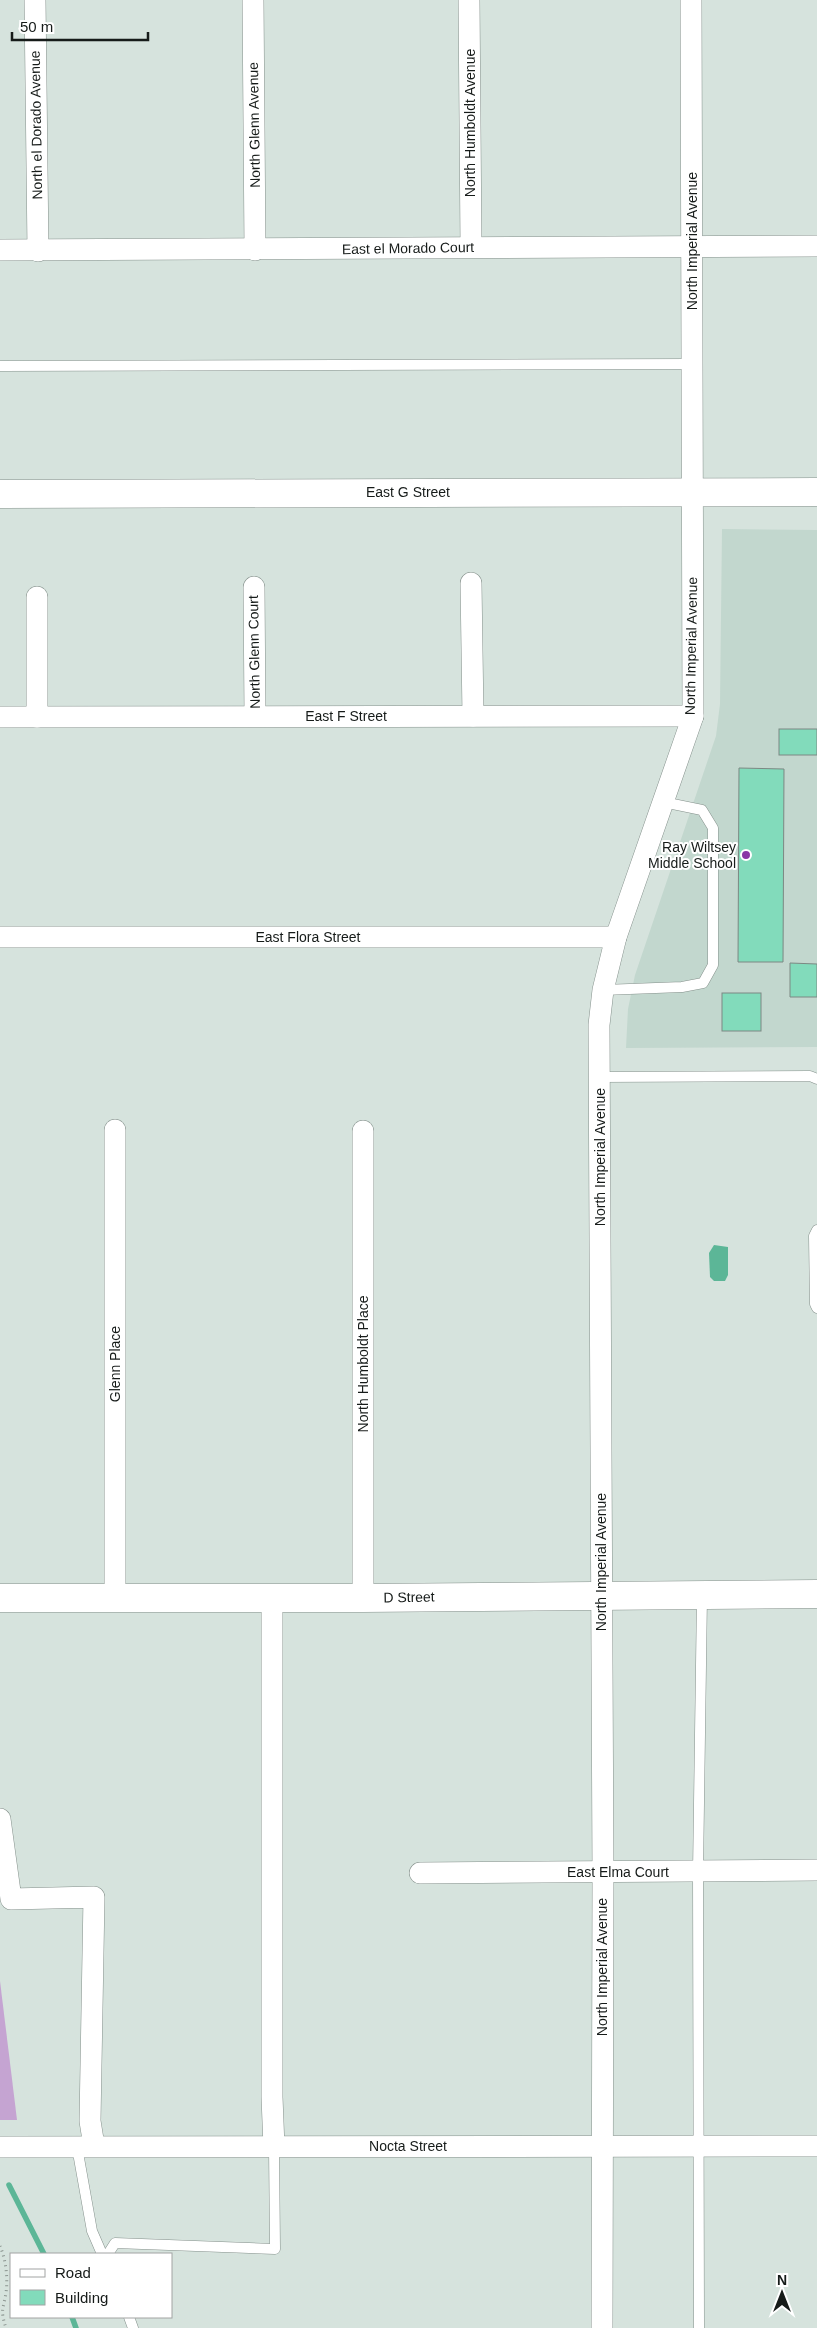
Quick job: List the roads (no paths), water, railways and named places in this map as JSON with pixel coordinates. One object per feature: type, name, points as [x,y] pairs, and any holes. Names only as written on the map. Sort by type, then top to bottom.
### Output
[{"type":"street","name":"North el Dorado Avenue","points":[[35,0],[38,251]]},
{"type":"street","name":"North Glenn Avenue","points":[[253,0],[255,250]]},
{"type":"street","name":"North Humboldt Avenue","points":[[469,0],[471,246]]},
{"type":"street","name":"North Imperial Avenue","points":[[602,2328],[603,1873],[600,1596],[599,1025],[603,990],[616,937],[692,716],[691,0]]},
{"type":"street","name":"East el Morado Court","points":[[0,250],[255,250],[471,246],[817,246]]},
{"type":"street","name":"East G Street","points":[[0,494],[817,492]]},
{"type":"street","points":[[471,583],[473,716]]},
{"type":"street","name":"North Glenn Court","points":[[254,587],[255,716]]},
{"type":"street","points":[[37,597],[37,717]]},
{"type":"street","name":"East F Street","points":[[0,717],[692,716]]},
{"type":"street","name":"East Flora Street","points":[[0,937],[616,937]]},
{"type":"street","name":"Glenn Place","points":[[115,1130],[115,1598]]},
{"type":"street","name":"North Humboldt Place","points":[[363,1598],[364,1131]]},
{"type":"street","name":"D Street","points":[[0,1598],[363,1598],[817,1594]]},
{"type":"street","points":[[272,1598],[272,2097],[274,2147]]},
{"type":"street","points":[[0,1819],[12,1899],[94,1897],[90,2121],[85,2146]]},
{"type":"street","name":"East Elma Court","points":[[420,1872],[603,1873],[817,1870]]},
{"type":"street","name":"Nocta Street","points":[[5,2146],[817,2146]]},
{"type":"lane","points":[[0,366],[692,364]]},
{"type":"lane","points":[[603,990],[682,987],[703,983],[713,965],[713,828],[702,810],[663,802]]},
{"type":"lane","points":[[599,1077],[810,1076],[817,1079]]},
{"type":"lane","points":[[817,1230],[814,1236],[815,1304],[817,1308]]},
{"type":"lane","points":[[699,2328],[698,1872],[702,1595]]},
{"type":"lane","points":[[85,2146],[92,2231],[102,2253]]},
{"type":"lane","points":[[109,2253],[115,2243],[275,2249],[274,2147]]},
{"type":"waterway","points":[[9,2185],[43,2253]]},
{"type":"waterway","points":[[72,2318],[76,2328]]},
{"type":"place","name":"Ray Wiltsey Middle School","points":[[746,855]]}]
